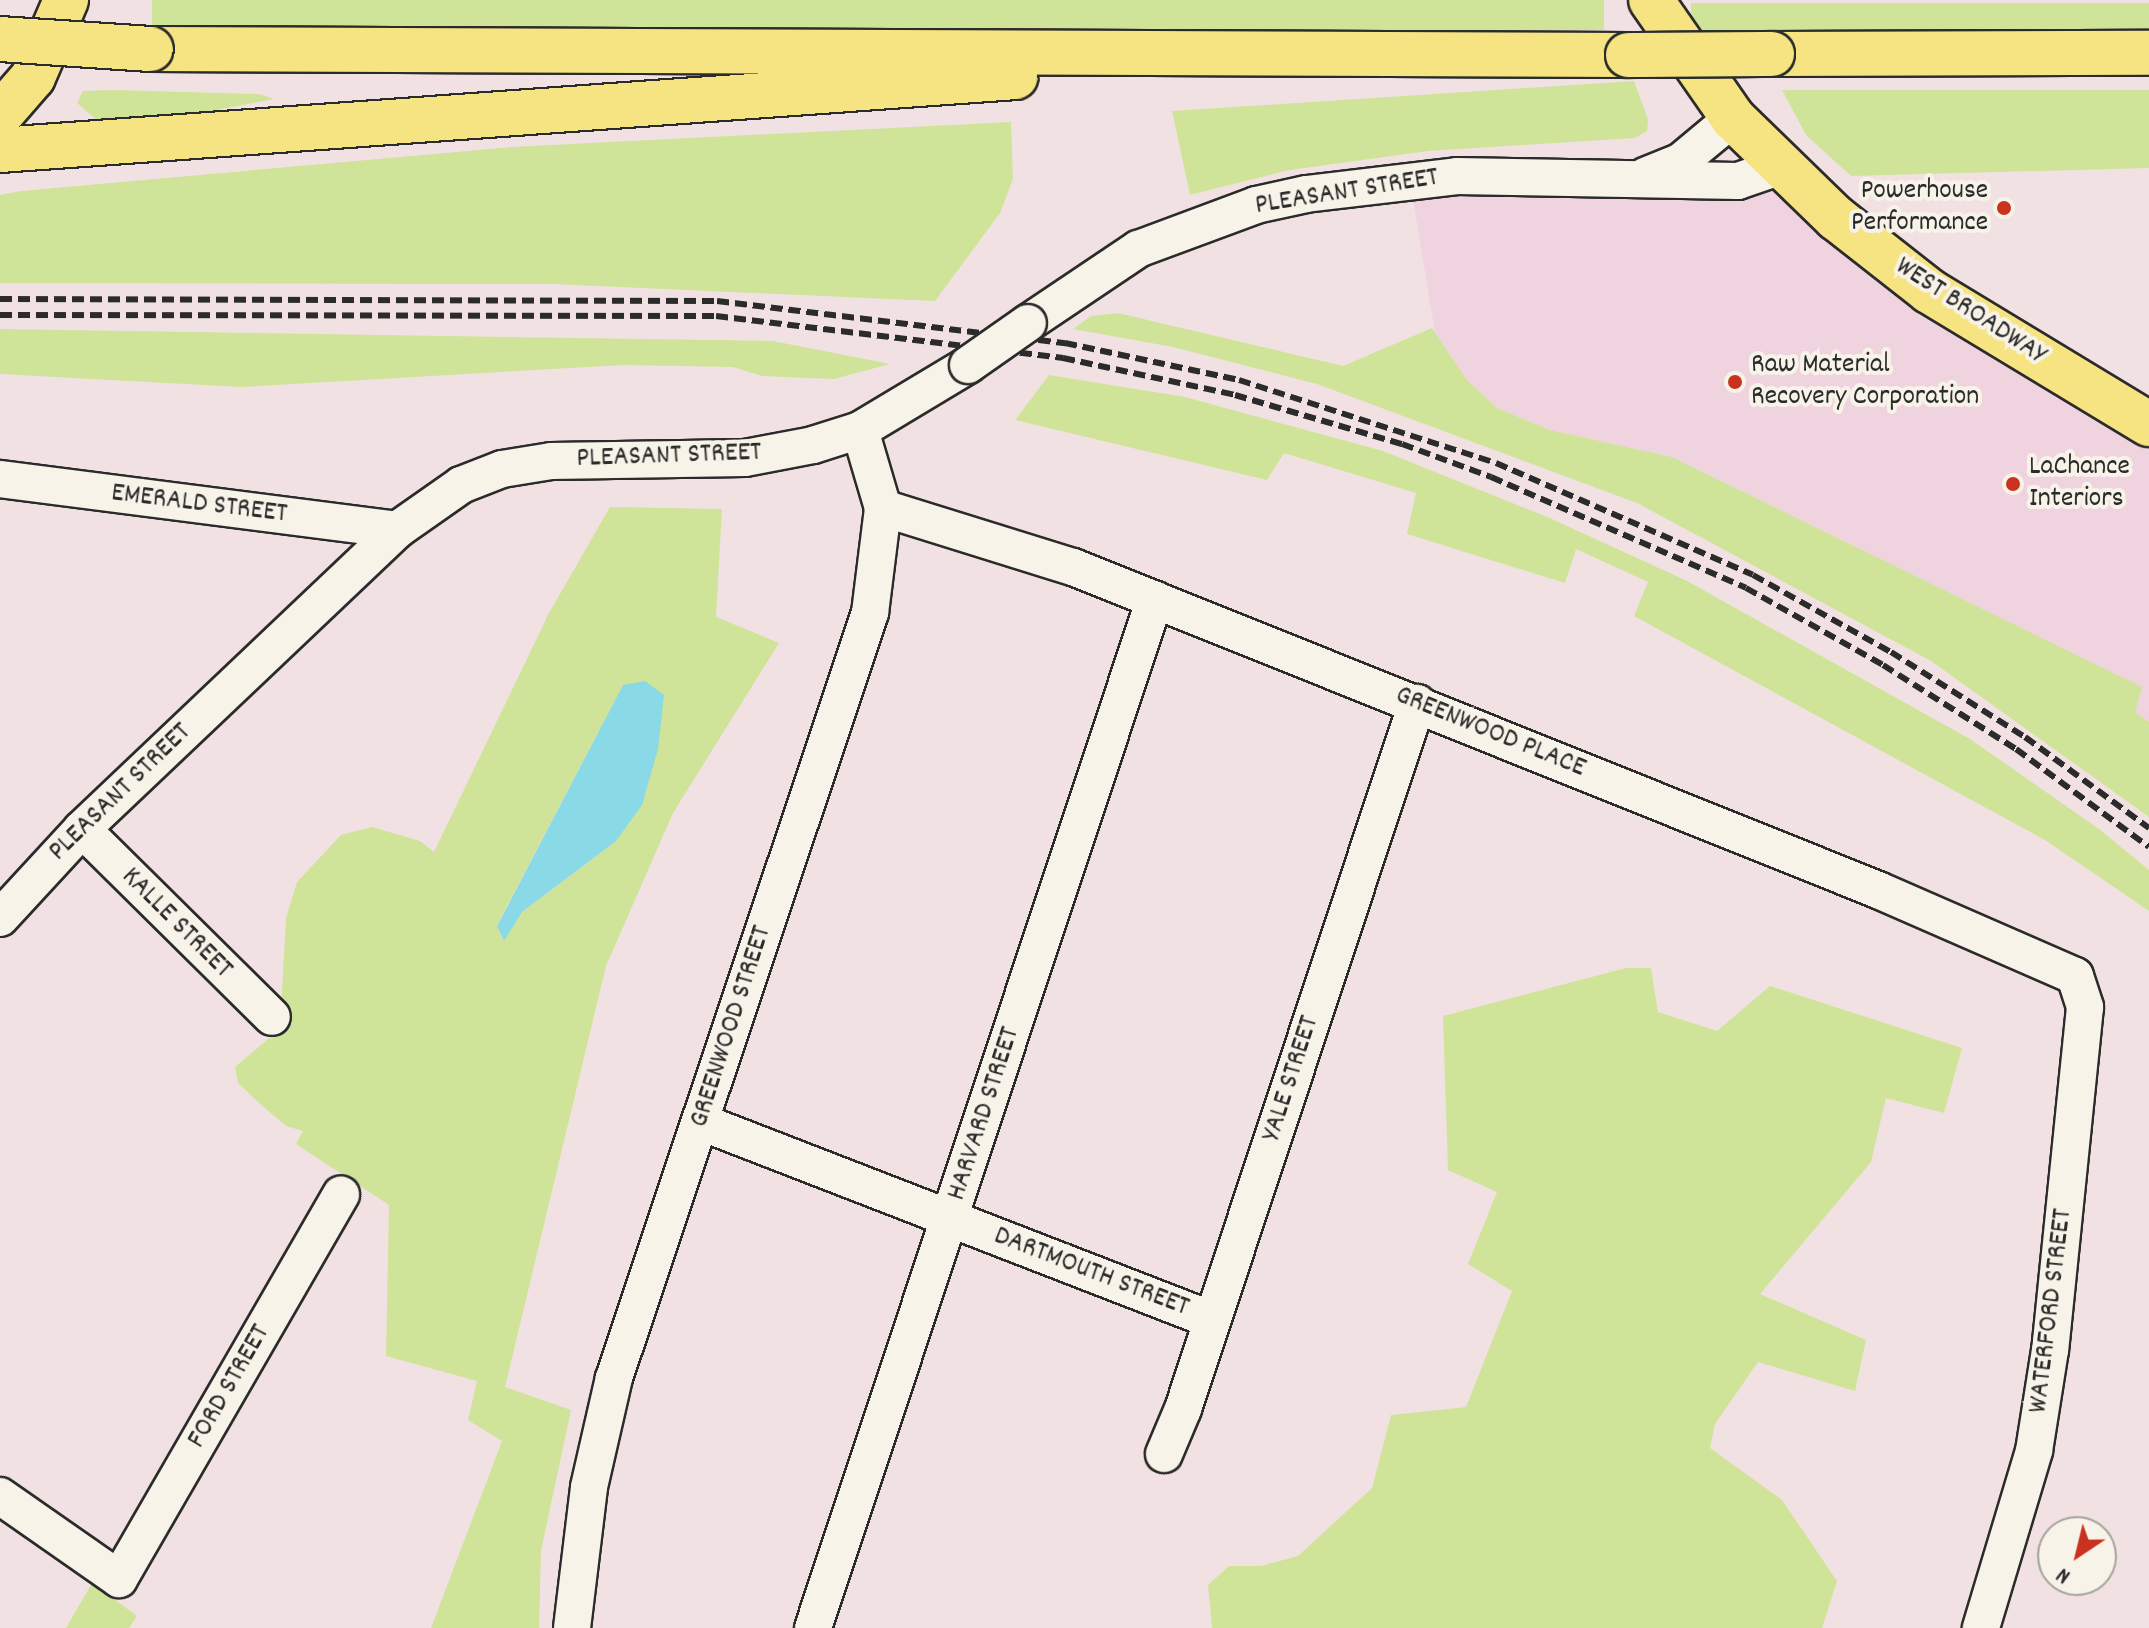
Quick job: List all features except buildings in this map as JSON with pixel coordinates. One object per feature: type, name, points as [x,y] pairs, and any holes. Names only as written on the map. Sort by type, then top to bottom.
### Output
[{"type":"main road","points":[[0,115],[33,77],[66,0]]},
{"type":"main road","name":"WEST BROADWAY","points":[[1651,0],[1733,118],[1779,167],[1929,291],[2149,424]]},
{"type":"main road","points":[[0,39],[151,49],[1288,55],[2149,53]]},
{"type":"main road","points":[[0,150],[748,100],[1288,55]]},
{"type":"street","name":"PLEASANT STREET","points":[[1639,178],[1680,162],[1733,118]]},
{"type":"street","name":"PLEASANT STREET","points":[[0,918],[82,829],[397,530],[472,480],[520,465],[745,458],[860,430],[968,365],[1138,249],[1256,205],[1352,186],[1457,176],[1738,181],[1779,167]]},
{"type":"street","name":"GREENWOOD STREET","points":[[572,1628],[589,1487],[609,1394],[861,644],[879,559],[883,508],[860,430]]},
{"type":"street","name":"EMERALD STREET","points":[[0,479],[397,530]]},
{"type":"street","name":"GREENWOOD PLACE","points":[[883,508],[1073,567],[1417,703],[2058,965],[2082,988]]},
{"type":"street","name":"HARVARD STREET","points":[[813,1628],[1155,599]]},
{"type":"street","name":"YALE STREET","points":[[1164,1454],[1212,1320],[1417,703]]},
{"type":"street","name":"KALLE STREET","points":[[82,829],[272,1017]]},
{"type":"street","name":"WATERFORD STREET","points":[[1981,1628],[2034,1451],[2048,1364],[2085,1007],[2082,988]]},
{"type":"street","name":"DARTMOUTH STREET","points":[[701,1122],[1212,1320]]},
{"type":"street","name":"FORD STREET","points":[[0,1496],[119,1579],[341,1195]]},
{"type":"shaded area","points":[[1779,167],[2149,424],[2149,723],[1849,543],[1672,457],[1550,430],[1497,408],[1467,380],[1435,332],[1409,175]]},
{"type":"green space","points":[[152,0],[1604,0],[1604,30],[152,30]]},
{"type":"green space","points":[[1691,3],[2149,3],[2149,43],[1691,43]]},
{"type":"green space","points":[[1634,81],[1648,119],[1647,131],[1635,138],[1428,151],[1290,170],[1190,195],[1172,111]]},
{"type":"green space","points":[[1782,90],[2149,90],[2149,168],[1851,176],[1806,135]]},
{"type":"green space","points":[[83,91],[259,94],[274,99],[158,121],[98,121],[77,103]]},
{"type":"green space","points":[[1011,122],[1013,179],[1000,213],[935,301],[552,284],[0,283],[0,195],[21,191],[512,147]]},
{"type":"green space","points":[[1118,313],[1343,366],[1432,328],[1467,380],[1497,408],[1550,430],[1672,457],[2142,687],[2135,712],[2149,722],[2149,817],[1931,661],[1637,503],[1317,384],[1173,347],[1073,329],[1091,316]]},
{"type":"green space","points":[[0,329],[773,341],[890,364],[834,379],[762,376],[733,367],[623,365],[241,387],[0,374]]},
{"type":"green space","points":[[1049,375],[1185,397],[1383,451],[1552,519],[1687,581],[1970,739],[2099,829],[2149,870],[2149,911],[2045,840],[1634,616],[1648,582],[1576,549],[1565,583],[1407,534],[1416,493],[1284,453],[1267,480],[1015,420]]},
{"type":"green space","points":[[610,507],[722,509],[716,617],[779,643],[673,813],[606,966],[505,1387],[571,1410],[541,1551],[539,1628],[431,1628],[502,1441],[468,1420],[477,1381],[386,1356],[389,1205],[296,1144],[303,1131],[286,1126],[258,1102],[238,1083],[235,1067],[280,1029],[286,918],[297,882],[341,835],[372,827],[420,841],[434,852],[549,613]],"holes":[[[623,685],[616,841],[522,912],[503,940],[497,925]]]},
{"type":"green space","points":[[1626,968],[1651,968],[1658,1012],[1717,1031],[1770,986],[1962,1048],[1944,1113],[1886,1098],[1871,1162],[1760,1294],[1866,1340],[1855,1391],[1758,1362],[1715,1424],[1710,1448],[1782,1500],[1837,1581],[1822,1628],[1212,1628],[1208,1585],[1229,1566],[1261,1566],[1298,1556],[1372,1488],[1391,1415],[1466,1407],[1512,1291],[1468,1264],[1497,1192],[1448,1170],[1443,1016]]},
{"type":"green space","points":[[92,1583],[137,1616],[129,1628],[66,1628]]},
{"type":"water","points":[[645,681],[664,695],[658,749],[642,805],[616,841],[522,912],[504,941],[497,926],[623,685]]},
{"type":"railway","points":[[0,299],[717,301],[1065,343],[1239,380],[1496,463],[1753,575],[1891,652],[2025,737],[2149,828]]},
{"type":"railway","points":[[0,315],[716,316],[1063,358],[1235,395],[1402,444],[1491,477],[1746,588],[1883,665],[2016,749],[2149,847]]},
{"type":"place","name":"Powerhouse Performance","points":[[2004,208]]},
{"type":"place","name":"Raw Material Recovery Corporation","points":[[1735,382]]},
{"type":"place","name":"LaChance Interiors","points":[[2013,484]]}]
